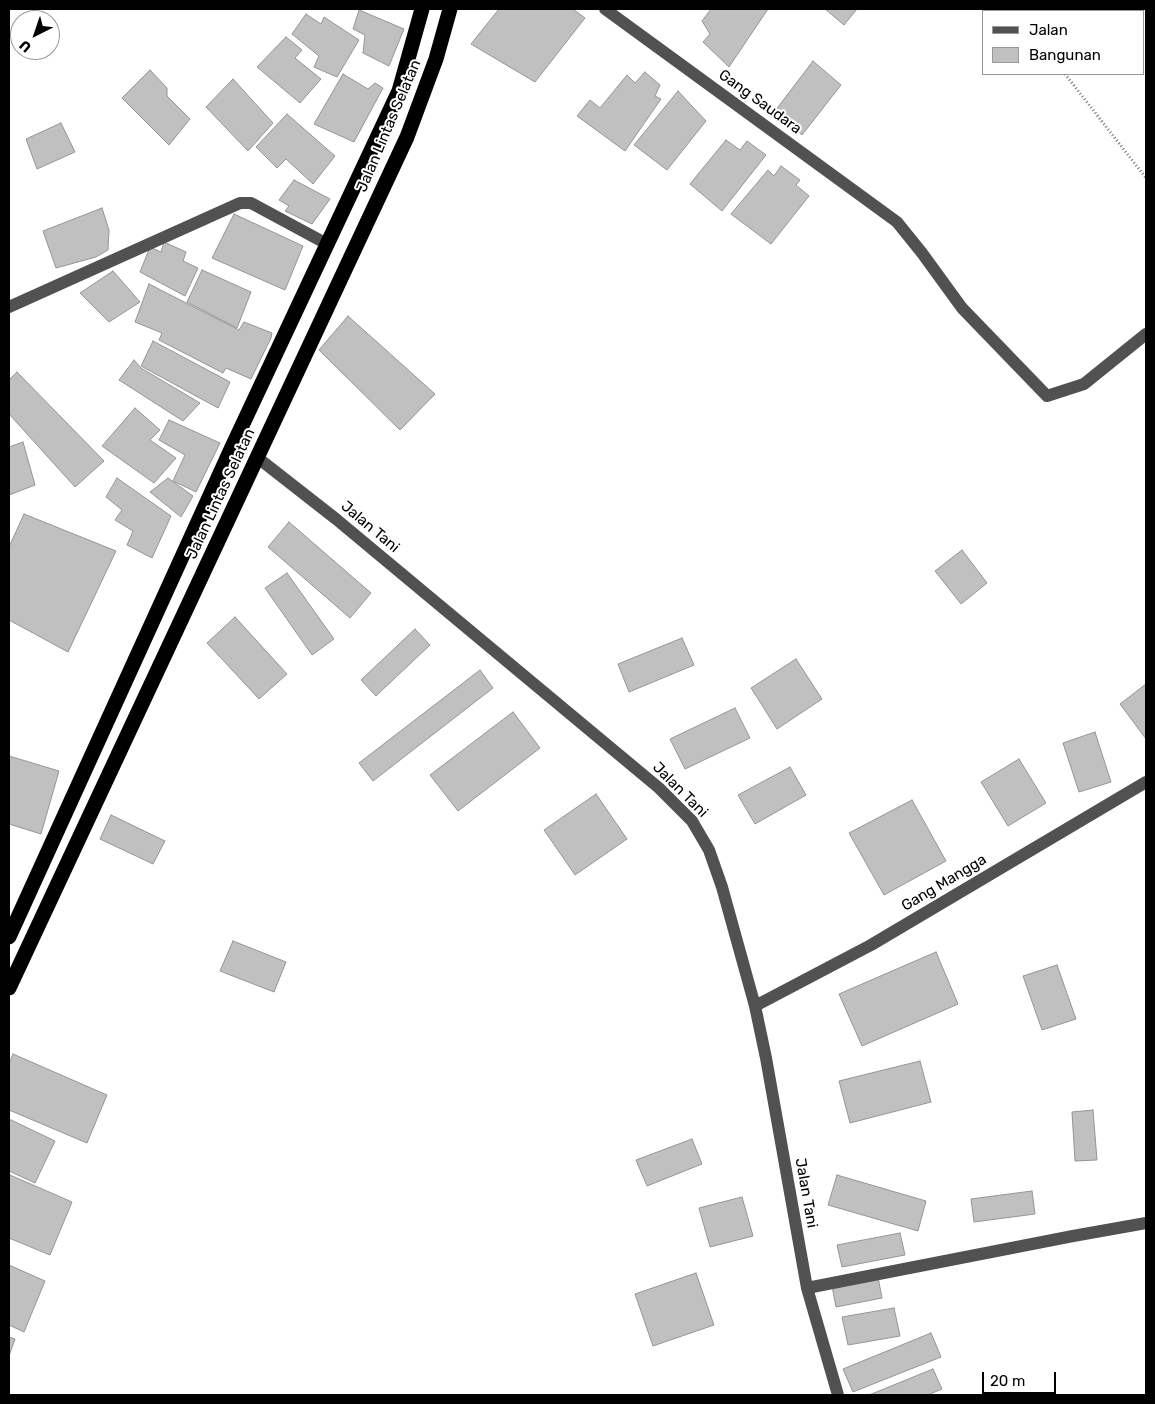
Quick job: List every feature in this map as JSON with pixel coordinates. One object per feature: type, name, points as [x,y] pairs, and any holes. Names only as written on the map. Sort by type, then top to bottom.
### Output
[{"type":"highway","name":"Jalan Lintas Selatan","points":[[9,937],[232,447],[399,91],[422,9]]},
{"type":"highway","name":"Jalan Lintas Selatan","points":[[9,988],[407,136],[436,59],[450,9]]},
{"type":"street","name":"Gang Saudara","points":[[605,9],[897,222],[962,308],[1047,396],[1084,384],[1146,334]]},
{"type":"street","points":[[9,307],[240,203],[251,203],[327,244]]},
{"type":"street","name":"Jalan Tani","points":[[258,458],[336,519],[659,788],[692,822],[709,850],[722,887],[755,1006],[807,1288],[838,1395]]},
{"type":"street","name":"Gang Mangga","points":[[755,1006],[871,945],[1146,782]]},
{"type":"street","points":[[807,1288],[1073,1236],[1146,1224]]},
{"type":"path","points":[[1066,75],[1146,178]]},
{"type":"building","points":[[499,9],[573,9],[585,18],[535,82],[471,44]]},
{"type":"building","points":[[711,9],[768,9],[729,67],[703,42],[710,34],[702,21]]},
{"type":"building","points":[[825,9],[857,9],[844,25]]},
{"type":"building","points":[[359,10],[404,29],[389,66],[363,53],[365,35],[353,29]]},
{"type":"building","points":[[306,14],[321,24],[324,17],[359,40],[337,77],[314,67],[319,56],[292,34]]},
{"type":"building","points":[[286,37],[302,50],[295,58],[321,79],[300,103],[257,67]]},
{"type":"building","points":[[813,61],[841,85],[802,135],[775,111]]},
{"type":"building","points":[[150,70],[167,88],[167,96],[190,119],[169,145],[122,98]]},
{"type":"building","points":[[645,72],[660,85],[655,96],[661,99],[625,151],[577,116],[590,100],[600,108],[627,75],[635,83]]},
{"type":"building","points":[[343,74],[368,89],[375,83],[383,88],[354,142],[314,124]]},
{"type":"building","points":[[233,79],[273,123],[248,151],[206,107]]},
{"type":"building","points":[[678,91],[706,121],[667,170],[634,145]]},
{"type":"building","points":[[287,114],[335,156],[313,184],[286,159],[277,168],[256,147]]},
{"type":"building","points":[[61,123],[75,152],[37,169],[26,139]]},
{"type":"building","points":[[726,140],[740,150],[747,141],[766,155],[722,211],[690,184]]},
{"type":"building","points":[[781,166],[800,180],[796,185],[809,196],[771,244],[731,214],[768,170],[774,176]]},
{"type":"building","points":[[294,180],[330,199],[312,224],[285,211],[289,206],[279,200]]},
{"type":"building","points":[[102,208],[109,230],[108,250],[96,257],[56,268],[43,231]]},
{"type":"building","points":[[234,214],[303,246],[285,290],[212,258]]},
{"type":"building","points":[[164,242],[186,252],[183,261],[198,268],[185,296],[140,272],[150,247],[161,252]]},
{"type":"building","points":[[202,270],[251,292],[237,328],[187,302]]},
{"type":"building","points":[[113,271],[140,302],[109,322],[80,293]]},
{"type":"building","points":[[149,284],[239,330],[244,322],[272,333],[251,379],[226,368],[223,373],[159,340],[162,333],[135,322]]},
{"type":"building","points":[[348,316],[435,394],[400,430],[319,350]]},
{"type":"building","points":[[153,341],[230,382],[218,408],[141,366]]},
{"type":"building","points":[[134,360],[141,368],[200,403],[183,421],[119,380]]},
{"type":"building","points":[[17,372],[104,461],[75,487],[9,414],[9,380]]},
{"type":"building","points":[[135,408],[160,430],[150,440],[176,458],[154,483],[102,446]]},
{"type":"building","points":[[169,420],[220,443],[196,492],[173,481],[185,455],[159,440]]},
{"type":"building","points":[[23,442],[35,485],[9,495],[9,447]]},
{"type":"building","points":[[117,478],[171,516],[152,558],[127,545],[133,531],[115,520],[122,510],[106,497]]},
{"type":"building","points":[[168,478],[193,496],[181,517],[150,492]]},
{"type":"building","points":[[24,514],[116,551],[68,652],[9,620],[9,547]]},
{"type":"building","points":[[289,522],[371,593],[350,618],[268,547]]},
{"type":"building","points":[[962,550],[987,583],[961,604],[935,571]]},
{"type":"building","points":[[287,573],[334,639],[312,655],[265,588]]},
{"type":"building","points":[[235,617],[287,674],[259,699],[207,643]]},
{"type":"building","points":[[415,629],[430,645],[376,696],[361,680]]},
{"type":"building","points":[[682,638],[694,665],[629,692],[618,664]]},
{"type":"building","points":[[796,659],[822,699],[777,729],[751,688]]},
{"type":"building","points":[[480,670],[493,688],[373,781],[359,763]]},
{"type":"building","points":[[1146,684],[1146,739],[1120,704]]},
{"type":"building","points":[[735,708],[750,738],[685,769],[670,739]]},
{"type":"building","points":[[513,712],[540,748],[458,811],[430,775]]},
{"type":"building","points":[[1095,732],[1111,782],[1079,792],[1063,743]]},
{"type":"building","points":[[9,756],[59,771],[41,834],[9,824]]},
{"type":"building","points":[[1019,759],[1046,803],[1008,826],[981,782]]},
{"type":"building","points":[[790,767],[806,795],[755,824],[738,795]]},
{"type":"building","points":[[596,794],[627,839],[575,875],[544,830]]},
{"type":"building","points":[[912,800],[946,861],[884,895],[849,833]]},
{"type":"building","points":[[111,815],[165,841],[153,864],[100,839]]},
{"type":"building","points":[[233,941],[286,962],[274,992],[220,971]]},
{"type":"building","points":[[936,952],[958,1004],[862,1046],[839,994]]},
{"type":"building","points":[[1057,965],[1076,1019],[1042,1030],[1023,976]]},
{"type":"building","points":[[13,1054],[107,1095],[87,1143],[9,1110],[9,1064]]},
{"type":"building","points":[[920,1061],[931,1102],[850,1123],[839,1081]]},
{"type":"building","points":[[1093,1110],[1097,1160],[1075,1161],[1072,1112]]},
{"type":"building","points":[[9,1119],[55,1141],[35,1183],[9,1171]]},
{"type":"building","points":[[692,1139],[702,1164],[647,1186],[636,1160]]},
{"type":"building","points":[[10,1175],[72,1202],[50,1255],[9,1238]]},
{"type":"building","points":[[837,1175],[926,1201],[918,1231],[828,1205]]},
{"type":"building","points":[[1032,1191],[1035,1214],[974,1222],[971,1199]]},
{"type":"building","points":[[742,1197],[753,1236],[710,1247],[699,1208]]},
{"type":"building","points":[[900,1233],[905,1255],[842,1267],[837,1245]]},
{"type":"building","points":[[9,1265],[45,1281],[24,1332],[9,1325]]},
{"type":"building","points":[[696,1273],[714,1325],[653,1346],[635,1294]]},
{"type":"building","points":[[878,1277],[882,1298],[836,1307],[832,1286]]},
{"type":"building","points":[[894,1308],[900,1336],[848,1345],[842,1317]]},
{"type":"building","points":[[931,1333],[941,1357],[853,1392],[843,1369]]},
{"type":"building","points":[[9,1337],[15,1339],[9,1356]]},
{"type":"building","points":[[933,1369],[942,1389],[928,1395],[869,1395]]}]
